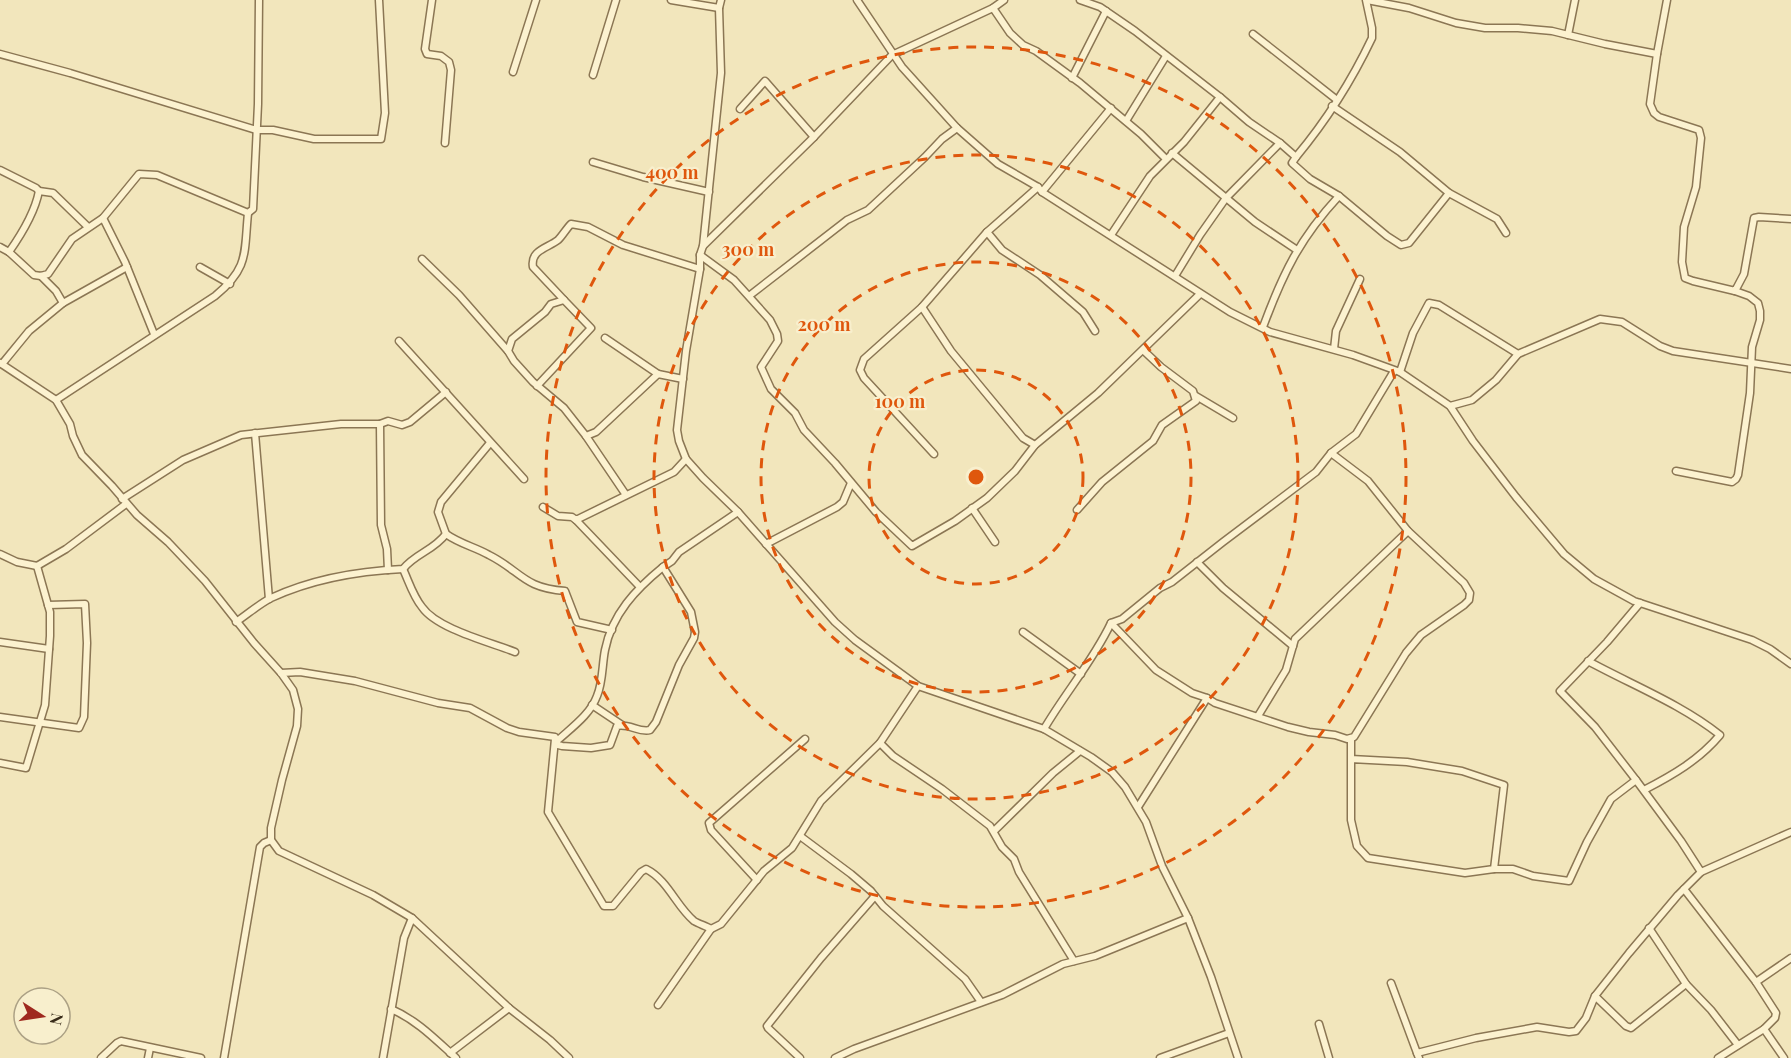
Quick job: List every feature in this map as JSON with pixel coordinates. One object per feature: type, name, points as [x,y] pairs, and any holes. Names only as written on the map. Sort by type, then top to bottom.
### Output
[{"type":"street","points":[[56,399],[215,296],[230,284],[243,264],[248,213],[253,209],[258,104],[259,0]]},
{"type":"street","points":[[0,54],[256,130],[273,130],[314,139],[381,139],[385,112],[379,0]]},
{"type":"street","points":[[432,0],[425,49],[427,54],[441,57],[449,62],[452,70],[445,143]]},
{"type":"street","points":[[513,72],[536,0]]},
{"type":"street","points":[[593,75],[615,0]]},
{"type":"street","points":[[671,0],[719,8]]},
{"type":"street","points":[[721,0],[719,8],[721,73],[703,246],[682,379],[678,430],[679,441],[686,459],[738,512],[835,622],[855,640],[918,686],[1044,729],[1112,772],[1125,787],[1146,822],[1162,866],[1188,918],[1211,976],[1238,1058]]},
{"type":"street","points":[[857,0],[892,55],[957,128],[998,164],[1230,312],[1270,332],[1334,349],[1396,372],[1450,406],[1473,441],[1516,497],[1564,554],[1594,579],[1640,603],[1752,640],[1791,664]]},
{"type":"street","points":[[703,246],[814,137],[892,55],[993,8],[1004,0]]},
{"type":"street","points":[[1084,0],[1106,11],[1135,31],[1220,97],[1249,123],[1280,143],[1296,157]]},
{"type":"street","points":[[1449,193],[1409,243],[1401,245],[1339,196],[1310,179],[1292,164],[1335,103],[1372,38],[1366,0],[1409,8],[1456,23],[1485,28],[1552,31],[1657,54]]},
{"type":"street","points":[[1409,8],[1411,0]]},
{"type":"street","points":[[1568,35],[1575,0]]},
{"type":"street","points":[[1667,0],[1650,105],[1654,113],[1669,121],[1699,130],[1701,138],[1696,187],[1684,227],[1682,271],[1685,278],[1693,281],[1749,296],[1758,303],[1760,311],[1751,363],[1744,444],[1736,479],[1732,482],[1723,481],[1676,471]]},
{"type":"street","points":[[993,8],[1010,33],[1023,45],[1036,51],[1111,108],[1142,134],[1166,159]]},
{"type":"street","points":[[1072,78],[1106,11]]},
{"type":"street","points":[[1254,34],[1335,103],[1400,152],[1449,193],[1497,219],[1506,233]]},
{"type":"street","points":[[1126,121],[1166,56]]},
{"type":"street","points":[[740,109],[765,81],[814,137]]},
{"type":"street","points":[[1111,235],[1150,176],[1184,142],[1220,97]]},
{"type":"street","points":[[934,454],[864,378],[860,370],[864,359],[922,307],[987,232],[1040,189],[1111,108]]},
{"type":"street","points":[[749,296],[848,220],[868,210],[942,139],[957,128]]},
{"type":"street","points":[[1175,276],[1226,198],[1280,143]]},
{"type":"street","points":[[1172,153],[1274,236],[1297,250]]},
{"type":"street","points":[[593,162],[643,177],[709,192]]},
{"type":"street","points":[[0,170],[39,191],[53,193],[88,227]]},
{"type":"street","points":[[0,247],[9,252],[34,275],[48,274],[72,239],[103,218],[139,174],[157,175],[248,213]]},
{"type":"street","points":[[9,252],[17,240],[39,191]]},
{"type":"street","points":[[1263,327],[1281,281],[1297,250],[1339,196]]},
{"type":"street","points":[[103,218],[127,267],[154,334]]},
{"type":"street","points":[[1735,291],[1744,274],[1755,218],[1791,219]]},
{"type":"street","points":[[537,386],[591,328],[532,267],[531,262],[535,254],[556,241],[572,224],[588,227],[623,245],[700,269]]},
{"type":"street","points":[[987,232],[1002,250],[1040,275],[1083,312],[1095,332]]},
{"type":"street","points":[[700,255],[734,280],[770,320],[778,341],[761,367],[771,388],[795,413],[804,430],[876,512],[912,546],[935,534],[972,508],[1015,471],[1035,445],[1098,393],[1200,294]]},
{"type":"street","points":[[422,259],[459,295],[537,386],[564,408],[626,495]]},
{"type":"street","points":[[127,267],[63,303],[29,331],[1,364],[56,399],[82,454],[124,502],[182,556],[205,581],[293,690],[298,709],[297,726],[271,828],[271,840],[279,851],[373,895],[412,918],[509,1008],[569,1058]]},
{"type":"street","points":[[201,267],[230,284]]},
{"type":"street","points":[[40,276],[56,291],[63,303]]},
{"type":"street","points":[[1334,349],[1336,331],[1360,279]]},
{"type":"street","points":[[508,351],[512,339],[545,312],[551,304],[564,300]]},
{"type":"street","points":[[1044,729],[1058,705],[1100,647],[1111,623],[1122,619],[1160,588],[1172,582],[1310,477],[1331,453],[1356,434],[1396,372],[1429,303],[1439,304],[1518,354]]},
{"type":"street","points":[[922,307],[951,351],[1023,438],[1035,445]]},
{"type":"street","points":[[1450,406],[1472,400],[1496,380],[1518,354],[1600,319],[1622,322],[1660,346],[1673,351],[1791,369]]},
{"type":"street","points":[[605,338],[658,374],[682,379]]},
{"type":"street","points":[[399,341],[524,479]]},
{"type":"street","points":[[1143,350],[1193,391],[1196,396],[1233,418]]},
{"type":"street","points":[[586,436],[596,432],[658,374]]},
{"type":"street","points":[[0,554],[17,562],[37,566],[66,549],[124,502],[183,460],[242,435],[341,424],[380,424],[388,421],[402,425],[410,422],[446,392]]},
{"type":"street","points":[[1077,510],[1102,482],[1153,441],[1162,425],[1196,401],[1196,396]]},
{"type":"street","points":[[380,424],[381,525],[388,570]]},
{"type":"street","points":[[255,433],[269,599]]},
{"type":"street","points":[[490,443],[441,502],[438,512],[446,534],[458,543],[490,555],[529,583],[549,590],[565,591],[577,622],[612,630]]},
{"type":"street","points":[[1331,453],[1368,481],[1408,531],[1469,587],[1470,593],[1469,600],[1421,635],[1406,653],[1351,739],[1351,820],[1357,846],[1368,858],[1465,873],[1513,869],[1533,876],[1569,881],[1587,842],[1611,800],[1636,780]]},
{"type":"street","points":[[576,520],[674,472],[686,459]]},
{"type":"street","points":[[766,544],[837,507],[843,502],[851,483]]},
{"type":"street","points":[[543,507],[558,516],[572,517],[576,520],[640,587]]},
{"type":"street","points":[[972,508],[995,542]]},
{"type":"street","points":[[711,929],[696,922],[686,913],[661,880],[646,869],[613,906],[604,906],[548,812],[556,739],[585,715],[598,696],[606,647],[628,599],[672,561],[679,552],[738,512]]},
{"type":"street","points":[[1257,716],[1286,670],[1295,639],[1408,531]]},
{"type":"street","points":[[236,622],[269,599],[318,581],[403,569],[411,560],[438,545],[446,534]]},
{"type":"street","points":[[1197,562],[1223,588],[1293,646]]},
{"type":"street","points":[[0,763],[26,768],[45,705],[50,612],[37,566]]},
{"type":"street","points":[[592,705],[622,725],[646,731],[650,730],[656,722],[681,658],[694,638],[691,612],[663,567]]},
{"type":"street","points":[[403,569],[423,610],[464,634],[515,652]]},
{"type":"street","points":[[1640,603],[1607,642],[1560,691],[1595,727],[1644,790],[1701,872]]},
{"type":"street","points":[[0,717],[79,728],[84,717],[87,643],[85,604],[48,604]]},
{"type":"street","points":[[1111,623],[1156,670],[1192,693],[1207,698],[1215,704],[1288,727],[1351,739]]},
{"type":"street","points":[[1023,632],[1081,674]]},
{"type":"street","points":[[0,642],[49,649]]},
{"type":"street","points":[[1588,661],[1705,722],[1720,735],[1682,770],[1644,790]]},
{"type":"street","points":[[281,673],[300,672],[355,681],[432,702],[470,708],[507,729],[556,739],[562,746],[591,748],[610,746],[617,726],[622,725]]},
{"type":"street","points":[[658,1005],[711,929],[721,924],[757,879],[792,848],[821,801],[880,743],[918,686]]},
{"type":"street","points":[[1138,807],[1207,698]]},
{"type":"street","points":[[757,879],[711,830],[709,823],[712,818],[806,739]]},
{"type":"street","points":[[880,743],[893,756],[942,789],[990,826],[1002,847],[1014,859],[1018,872],[1074,961]]},
{"type":"street","points":[[994,831],[1053,773],[1080,751]]},
{"type":"street","points":[[1351,759],[1407,762],[1462,771],[1504,785],[1494,869]]},
{"type":"street","points":[[1391,983],[1418,1055],[1476,1038],[1537,1027],[1576,1031],[1586,1018],[1595,996],[1649,928],[1701,872],[1791,832]]},
{"type":"street","points":[[800,836],[851,874],[875,896],[908,929],[965,979],[981,1002]]},
{"type":"street","points":[[224,1058],[260,847],[271,840]]},
{"type":"street","points":[[1684,889],[1756,982],[1776,1013],[1775,1018],[1764,1029],[1719,1058]]},
{"type":"street","points":[[800,1058],[768,1028],[768,1024],[875,896]]},
{"type":"street","points":[[383,1058],[404,938],[412,918]]},
{"type":"street","points":[[835,1058],[1002,995],[1063,964],[1095,956],[1188,918]]},
{"type":"street","points":[[1649,928],[1686,984],[1711,1010],[1738,1045]]},
{"type":"street","points":[[1756,982],[1791,958]]},
{"type":"street","points":[[1595,996],[1626,1026],[1631,1028],[1686,984]]},
{"type":"street","points":[[391,1010],[403,1014],[453,1055],[509,1008]]},
{"type":"street","points":[[1319,1024],[1329,1058]]},
{"type":"street","points":[[1764,1029],[1784,1058]]},
{"type":"street","points":[[1161,1058],[1229,1033]]},
{"type":"street","points":[[101,1058],[117,1042],[121,1041],[201,1058]]},
{"type":"street","points":[[148,1058],[150,1048]]}]
